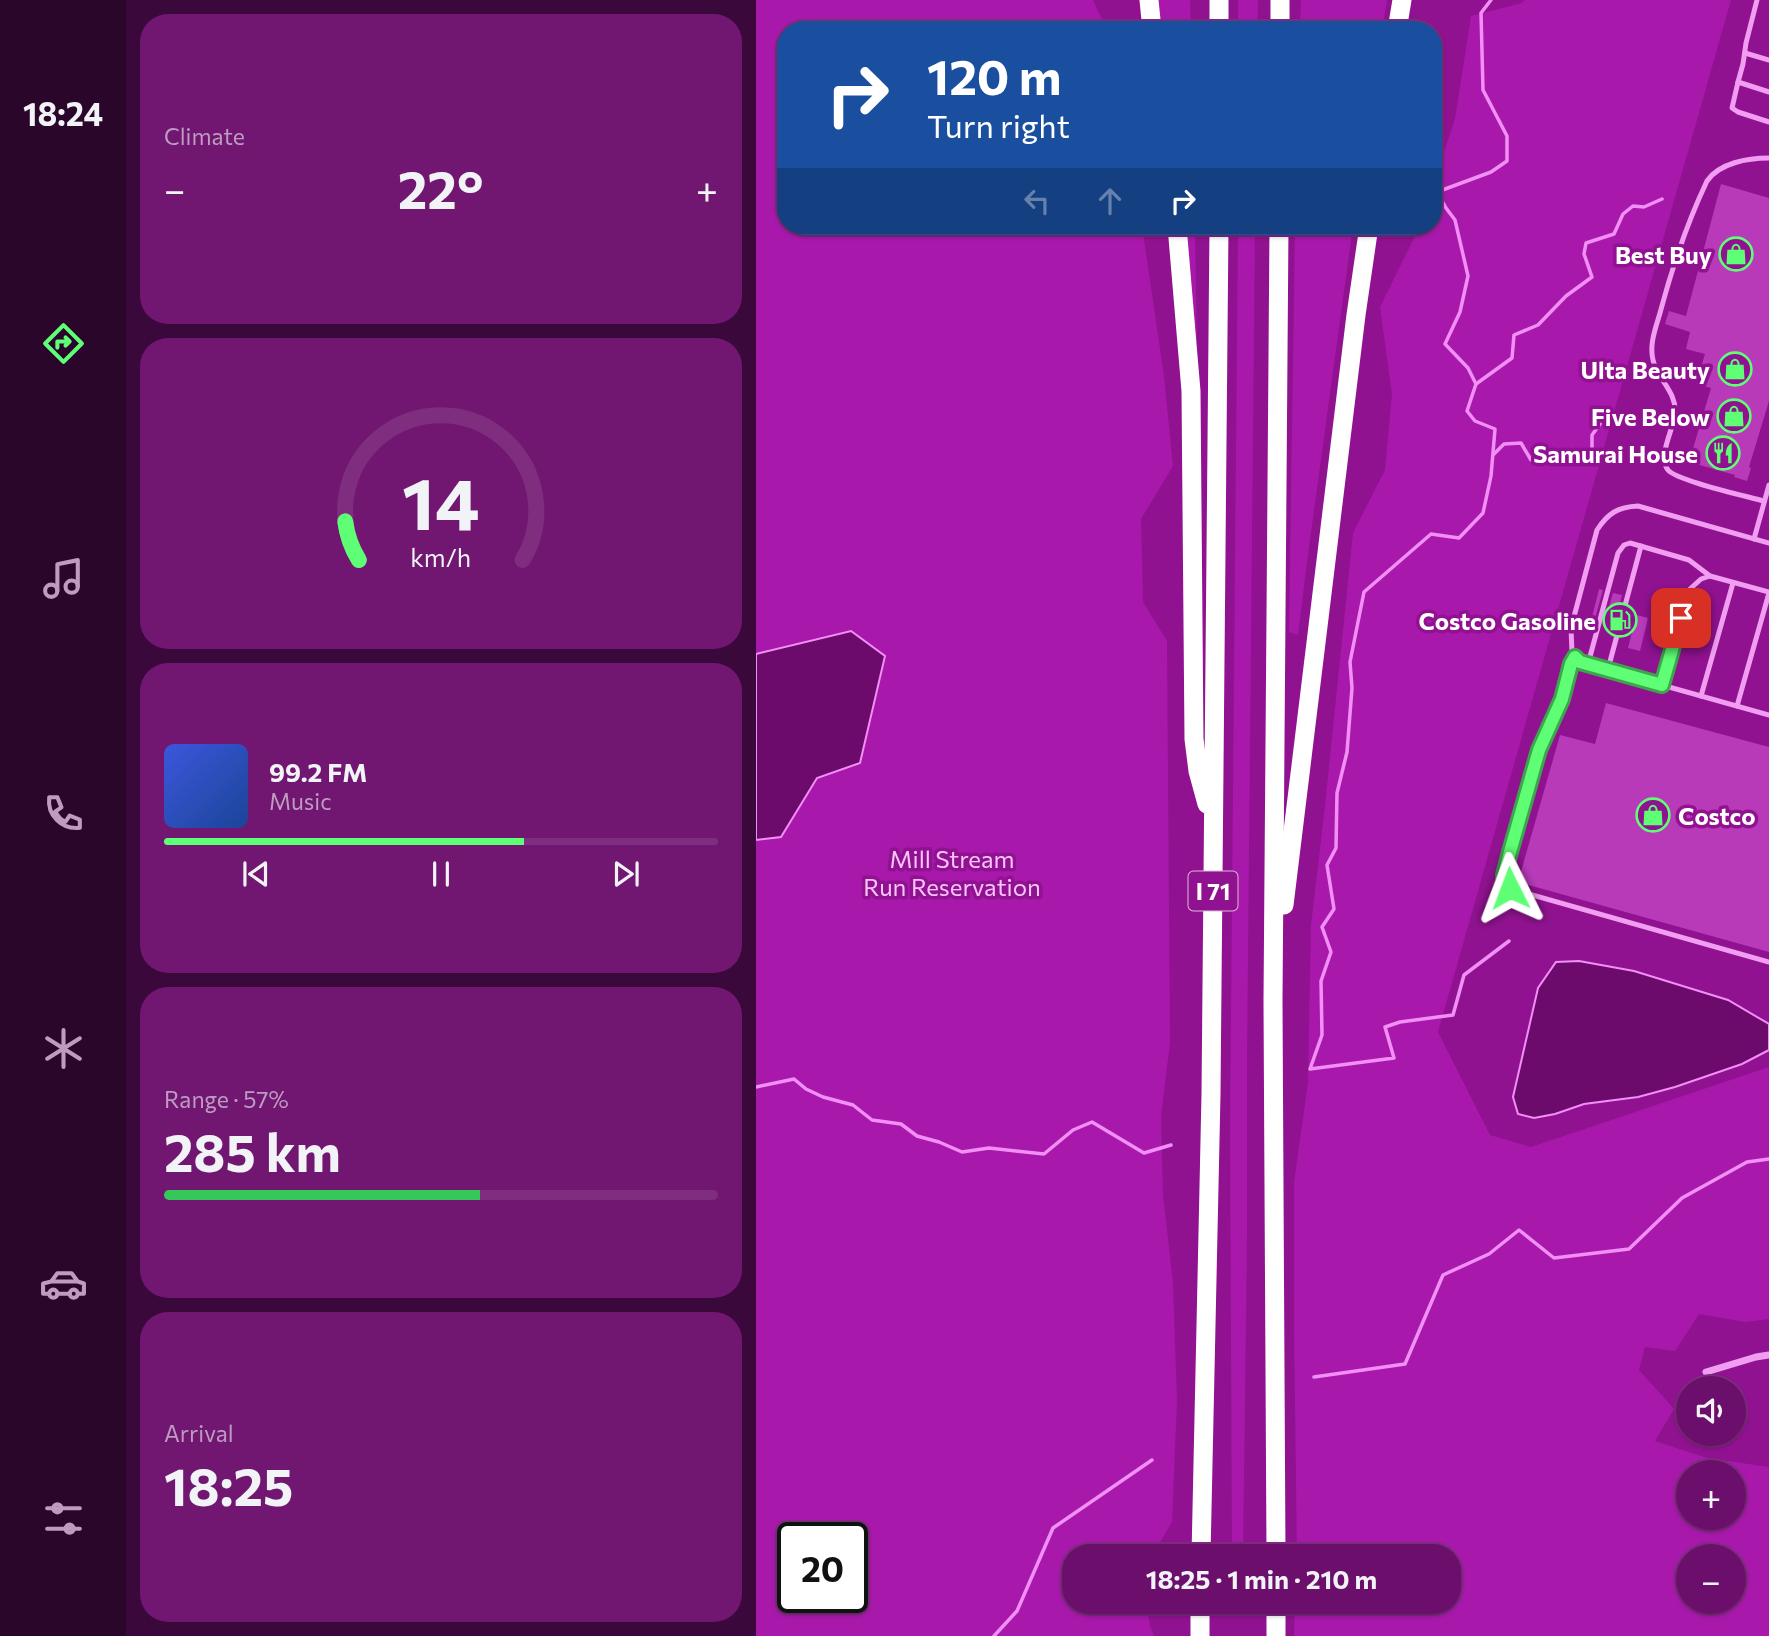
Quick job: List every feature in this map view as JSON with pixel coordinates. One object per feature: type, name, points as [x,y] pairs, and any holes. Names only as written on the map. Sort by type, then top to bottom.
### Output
[{"type":"highway","points":[[1149,0],[1151,21]]},
{"type":"highway","points":[[1219,0],[1219,21]]},
{"type":"highway","points":[[1398,21],[1402,0]]},
{"type":"highway","points":[[1280,1],[1280,21]]},
{"type":"highway","points":[[1178,235],[1191,391],[1194,739],[1198,771],[1213,825]]},
{"type":"highway","name":"I 71","points":[[1201,1544],[1211,1094],[1219,235]]},
{"type":"highway","name":"I 71","points":[[1276,1544],[1273,1001],[1279,235]]},
{"type":"highway","points":[[1273,1001],[1368,235]]},
{"type":"highway","points":[[1200,1614],[1200,1636]]},
{"type":"highway","points":[[1276,1614],[1276,1636]]},
{"type":"street","points":[[1706,1372],[1769,1355]]},
{"type":"lane","points":[[1757,0],[1732,108],[1769,122]]},
{"type":"lane","points":[[1745,53],[1769,60]]},
{"type":"lane","points":[[1738,82],[1769,92]]},
{"type":"lane","points":[[1765,506],[1683,479],[1666,468],[1664,457],[1675,404],[1657,371],[1652,343],[1687,227],[1707,181],[1732,163],[1769,158]]},
{"type":"lane","points":[[1754,539],[1769,485]]},
{"type":"lane","points":[[1769,543],[1638,506],[1624,507],[1604,520],[1597,530],[1571,628],[1572,653],[1580,662],[1769,715]]},
{"type":"lane","points":[[1588,664],[1618,553],[1624,545],[1630,543],[1641,546],[1689,560],[1710,576],[1769,592],[1737,706]]},
{"type":"lane","points":[[1608,670],[1641,546]]},
{"type":"lane","points":[[1662,685],[1690,589],[1701,579],[1710,576]]},
{"type":"lane","points":[[1701,696],[1733,583]]},
{"type":"lane","points":[[1575,657],[1562,699],[1539,750],[1505,869],[1505,880],[1516,890],[1769,962]]},
{"type":"green space","name":"Mill Stream Run Reservation","points":[[756,0],[1093,0],[1103,21],[777,21],[777,235],[1143,235],[1164,376],[1173,466],[1141,519],[1143,602],[1167,641],[1170,1043],[1161,1116],[1163,1195],[1173,1283],[1177,1401],[1172,1522],[1159,1544],[1062,1544],[1062,1614],[1148,1614],[1154,1636],[756,1636]]},
{"type":"green space","points":[[1155,0],[1190,0],[1191,21],[1157,21]]},
{"type":"green space","points":[[1238,0],[1258,0],[1257,21],[1238,21]]},
{"type":"green space","points":[[1301,0],[1387,0],[1384,21],[1300,21]]},
{"type":"green space","points":[[1525,0],[1731,0],[1438,1032],[1490,1135],[1531,1147],[1769,1067],[1769,1319],[1745,1322],[1699,1314],[1675,1351],[1645,1347],[1639,1370],[1674,1409],[1655,1441],[1721,1460],[1676,1460],[1676,1530],[1746,1530],[1746,1464],[1769,1467],[1769,1636],[1294,1636],[1295,1614],[1461,1614],[1461,1544],[1297,1544],[1294,1326],[1294,1183],[1308,1082],[1311,925],[1353,533],[1385,470],[1392,394],[1380,307],[1416,235],[1442,235],[1442,158],[1455,119],[1471,16]]},
{"type":"green space","points":[[1181,235],[1195,235],[1197,343],[1192,345]]},
{"type":"green space","points":[[1238,235],[1255,235],[1243,1544],[1232,1544],[1230,1126]]},
{"type":"green space","points":[[1295,235],[1352,235],[1298,635],[1289,632]]},
{"type":"shaded area","points":[[851,631],[885,656],[860,763],[817,778],[781,837],[756,840],[756,654]]},
{"type":"shaded area","points":[[1579,961],[1634,971],[1728,1000],[1769,1024],[1769,1050],[1742,1064],[1638,1097],[1584,1104],[1534,1118],[1518,1114],[1513,1097],[1538,988],[1556,962]]},
{"type":"building","points":[[1721,184],[1769,198],[1769,401],[1747,481],[1689,462],[1711,388],[1696,384],[1705,354],[1686,349],[1690,332],[1665,324],[1669,311],[1686,316]]},
{"type":"building","points":[[1599,589],[1603,590],[1594,622],[1591,621]]},
{"type":"building","points":[[1613,593],[1622,595],[1614,627],[1604,624]]},
{"type":"building","points":[[1633,598],[1629,613],[1648,618],[1640,651],[1628,648],[1632,632],[1624,630]]},
{"type":"building","name":"Costco","points":[[1606,703],[1769,747],[1769,952],[1518,882],[1560,735],[1595,744]]},
{"type":"waterway","points":[[1442,190],[1491,172],[1507,161],[1507,136],[1483,90],[1481,13],[1491,0]]},
{"type":"waterway","points":[[1476,384],[1512,358],[1514,335],[1538,325],[1566,296],[1592,277],[1584,254],[1586,243],[1614,234],[1623,214],[1633,206],[1644,207],[1662,199]]},
{"type":"waterway","points":[[1442,201],[1455,220],[1468,276],[1460,312],[1445,344],[1468,368],[1476,384],[1467,411],[1475,421],[1495,429],[1491,476],[1483,513],[1459,538],[1431,534],[1364,592],[1350,662],[1352,688],[1347,752],[1337,793],[1336,848],[1327,865],[1334,909],[1322,927],[1331,952],[1321,981],[1322,1035],[1310,1069],[1394,1058],[1385,1027],[1400,1022],[1453,1015],[1464,975],[1509,941]]},
{"type":"waterway","points":[[1493,455],[1504,444],[1521,443],[1531,460],[1551,456],[1571,461],[1592,454],[1592,435],[1600,424]]},
{"type":"waterway","points":[[756,1087],[794,1079],[806,1089],[823,1097],[853,1105],[872,1120],[901,1124],[917,1136],[962,1152],[989,1148],[1044,1154],[1073,1130],[1092,1122],[1144,1153],[1171,1145]]},
{"type":"waterway","points":[[1314,1377],[1405,1364],[1443,1275],[1489,1254],[1519,1230],[1554,1258],[1629,1249],[1682,1198],[1747,1162],[1769,1159]]},
{"type":"waterway","points":[[994,1636],[1017,1611],[1053,1528],[1152,1460]]},
{"type":"place","name":"Best Buy","points":[[1736,254]]},
{"type":"place","name":"Ulta Beauty","points":[[1735,369]]},
{"type":"place","name":"Five Below","points":[[1734,416]]},
{"type":"place","name":"Samurai House","points":[[1723,453]]},
{"type":"place","name":"Costco Gasoline","points":[[1620,620]]},
{"type":"place","name":"Costco","points":[[1653,815]]},
{"type":"route","points":[[1510,888],[1505,880],[1505,869],[1539,750],[1562,699],[1575,657],[1580,662],[1662,685],[1681,618]]}]
